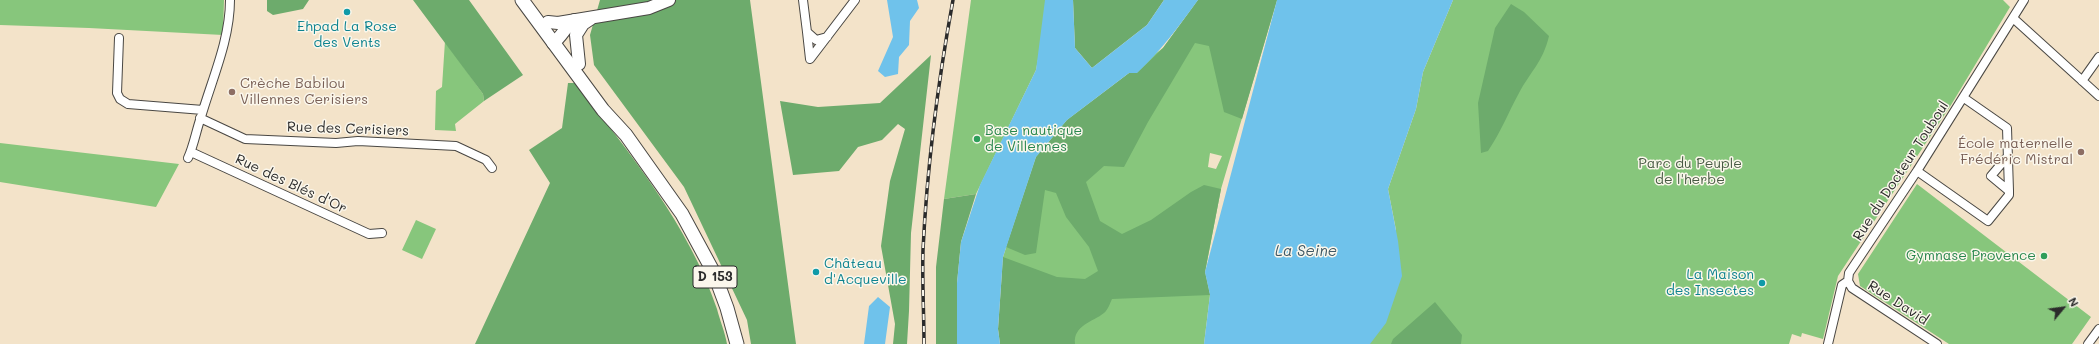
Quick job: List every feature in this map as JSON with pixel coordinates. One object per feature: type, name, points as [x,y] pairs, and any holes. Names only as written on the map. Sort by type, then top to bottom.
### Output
[{"type":"main road","name":"D 153","points":[[522,0],[558,45],[608,116],[626,135]]},
{"type":"main road","name":"D 153","points":[[530,0],[548,22],[558,45],[579,64],[601,95],[626,135],[682,214],[704,253],[723,296],[737,344]]},
{"type":"street","points":[[200,118],[225,39],[230,0]]},
{"type":"street","points":[[548,22],[592,18],[649,8],[669,0]]},
{"type":"street","points":[[803,0],[810,59],[855,0]]},
{"type":"street","name":"Rue du Docteur Touboul","points":[[1828,344],[1841,288],[1848,281],[1849,273],[1964,98],[2024,0]]},
{"type":"street","points":[[558,45],[565,39],[576,35],[583,24],[592,18]]},
{"type":"street","points":[[2013,18],[2099,96]]},
{"type":"street","points":[[558,45],[566,27],[574,20]]},
{"type":"street","points":[[807,32],[816,40],[827,37]]},
{"type":"street","points":[[576,35],[579,64]]},
{"type":"street","points":[[120,38],[117,93],[120,99],[128,104],[203,110]]},
{"type":"street","points":[[2082,81],[2099,57]]},
{"type":"street","points":[[1917,171],[1988,221],[2009,195],[2006,128],[1964,98]]},
{"type":"street","name":"Rue des Blés d'Or","points":[[200,118],[190,155],[369,234],[382,233]]},
{"type":"street","name":"Rue des Cerisiers","points":[[200,118],[245,139],[456,146],[486,160],[492,168]]},
{"type":"street","points":[[2008,156],[1991,176],[2009,191]]},
{"type":"street","name":"Rue David","points":[[1848,281],[1852,288],[1937,344]]},
{"type":"street","points":[[2088,344],[2099,329]]},
{"type":"green space","points":[[0,0],[224,0],[223,35],[0,25]]},
{"type":"green space","points":[[267,0],[309,0],[303,9],[273,15],[267,11]]},
{"type":"green space","points":[[413,0],[469,0],[523,75],[484,101],[483,94]]},
{"type":"green space","points":[[600,0],[750,0],[796,344],[751,344],[747,320],[684,187],[594,65],[590,35]]},
{"type":"green space","name":"Base nautique de Villennes","points":[[971,0],[1045,0],[1047,11],[1036,70],[976,194],[944,199]]},
{"type":"green space","points":[[1073,0],[1164,0],[1147,25],[1092,68],[1075,48]]},
{"type":"green space","points":[[1198,0],[1277,0],[1221,189],[1205,272],[1210,295],[1204,344],[1000,344],[1003,257],[1036,157],[1067,120],[1163,48]],"holes":[[[1210,153],[1222,156],[1216,169],[1208,167]]]},
{"type":"green space","points":[[1198,0],[1277,0],[1242,119],[1224,112],[1209,46],[1195,43],[1148,122],[1124,167],[1104,166],[1086,182],[1100,221],[1122,234],[1151,220],[1191,192],[1204,185],[1221,189],[1205,272],[1210,295],[1112,299],[1105,312],[1080,328],[1075,338],[1075,344],[1000,344],[998,329],[1003,257],[1057,277],[1085,279],[1098,271],[1089,247],[1066,217],[1056,193],[1045,190],[1036,253],[1025,255],[1006,247],[1036,157],[1067,120],[1129,73],[1137,73],[1163,48]]},
{"type":"green space","name":"Parc du Peuple de l'herbe","points":[[1453,0],[2003,0],[2010,7],[1951,105],[1838,276],[1823,339],[1802,333],[1801,337],[1792,334],[1789,344],[1364,344],[1396,230],[1388,189],[1416,109],[1423,72]]},
{"type":"green space","points":[[1511,4],[1524,12],[1549,36],[1540,60],[1519,93],[1497,137],[1488,151],[1481,153],[1478,103],[1495,28]]},
{"type":"green space","points":[[445,41],[483,94],[484,101],[455,124],[456,131],[435,130],[436,91],[442,87]]},
{"type":"green space","points":[[931,55],[911,233],[907,344],[893,344],[895,324],[881,246],[890,181],[905,129],[898,124],[882,140],[858,147],[839,171],[793,175],[780,101],[818,107],[880,103]]},
{"type":"green space","points":[[568,83],[575,83],[656,190],[674,219],[691,248],[705,278],[717,309],[727,344],[475,344],[550,183],[529,150],[562,128]]},
{"type":"green space","points":[[0,143],[179,164],[156,207],[0,182]]},
{"type":"green space","points":[[1917,184],[2091,317],[2072,344],[1949,344],[1860,286],[1858,274]]},
{"type":"green space","points":[[976,194],[961,242],[957,283],[957,344],[936,344],[936,267],[944,199]]},
{"type":"green space","points":[[416,220],[436,229],[422,259],[402,250]]},
{"type":"green space","points":[[1435,302],[1462,335],[1461,344],[1391,344],[1393,339]]},
{"type":"water","points":[[887,0],[917,0],[919,8],[910,21],[909,45],[899,57],[898,74],[885,77],[878,71],[893,37]]},
{"type":"water","points":[[1045,0],[1073,0],[1075,48],[1092,68],[1147,25],[1164,0],[1198,0],[1146,65],[1137,73],[1129,73],[1067,120],[1036,157],[1003,257],[998,329],[1000,344],[957,344],[957,283],[961,242],[980,185],[1036,70]]},
{"type":"water","name":"La Seine","points":[[1277,0],[1453,0],[1423,72],[1416,109],[1388,189],[1398,241],[1402,276],[1386,323],[1370,344],[1204,344],[1210,295],[1205,272]]},
{"type":"water","points":[[878,297],[890,307],[885,344],[864,344],[869,306]]},
{"type":"railway","points":[[924,344],[923,250],[927,187],[938,93],[953,0]]},
{"type":"place","name":"Ehpad La Rose des Vents","points":[[347,12]]},
{"type":"place","name":"Crèche Babilou Villennes Cerisiers","points":[[232,92]]},
{"type":"place","name":"Base nautique de Villennes","points":[[977,139]]},
{"type":"place","name":"École maternelle Frédéric Mistral","points":[[2081,152]]},
{"type":"place","name":"Gymnase Provence","points":[[2044,256]]},
{"type":"place","name":"Château d'Acqueville","points":[[816,272]]},
{"type":"place","name":"La Maison des Insectes","points":[[1762,283]]}]
